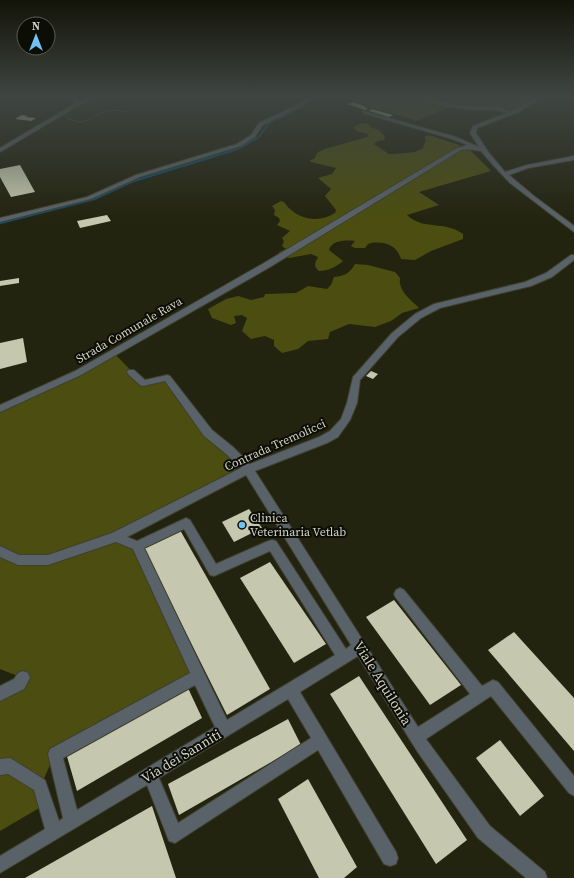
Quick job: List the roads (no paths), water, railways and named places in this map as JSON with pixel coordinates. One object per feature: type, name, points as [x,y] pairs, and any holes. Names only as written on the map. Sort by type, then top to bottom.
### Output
[{"type":"street","points":[[0,150],[24,136]]},
{"type":"street","points":[[0,220],[38,212],[61,204],[89,198],[138,176],[239,145],[253,136]]},
{"type":"street","points":[[437,136],[482,149]]},
{"type":"street","points":[[475,136],[482,149],[505,174],[523,191],[574,230]]},
{"type":"street","name":"Strada Comunale Rava","points":[[0,409],[78,373],[267,265],[464,145]]},
{"type":"street","points":[[505,174],[527,167],[574,158]]},
{"type":"street","name":"Contrada Tremolicci","points":[[0,551],[18,560],[48,560],[116,537],[248,469],[323,440],[334,434],[345,420],[352,403],[356,379],[395,335],[418,316],[437,306],[528,284],[549,275],[574,257]]},
{"type":"street","name":"Viale Aquilonia","points":[[131,372],[143,383],[167,378],[208,433],[248,469],[361,647],[416,737],[484,832],[539,878]]},
{"type":"street","points":[[136,546],[186,523],[214,571],[272,546],[344,658]]},
{"type":"street","points":[[116,537],[136,546],[224,730]]},
{"type":"street","points":[[400,594],[480,695]]},
{"type":"street","name":"Via dei Sanniti","points":[[0,865],[361,647]]},
{"type":"street","points":[[72,822],[55,754],[198,675]]},
{"type":"street","points":[[0,694],[18,684],[24,678]]},
{"type":"street","points":[[416,737],[493,687],[574,788]]},
{"type":"street","points":[[291,690],[390,858]]},
{"type":"street","points":[[150,774],[175,836],[320,740]]},
{"type":"street","points":[[0,767],[10,766],[40,785],[54,832]]},
{"type":"waterway","points":[[131,182],[238,149],[260,136]]},
{"type":"waterway","points":[[0,223],[94,199],[133,181]]},
{"type":"place","name":"Clinica Veterinaria Vetlab","points":[[242,525]]}]
